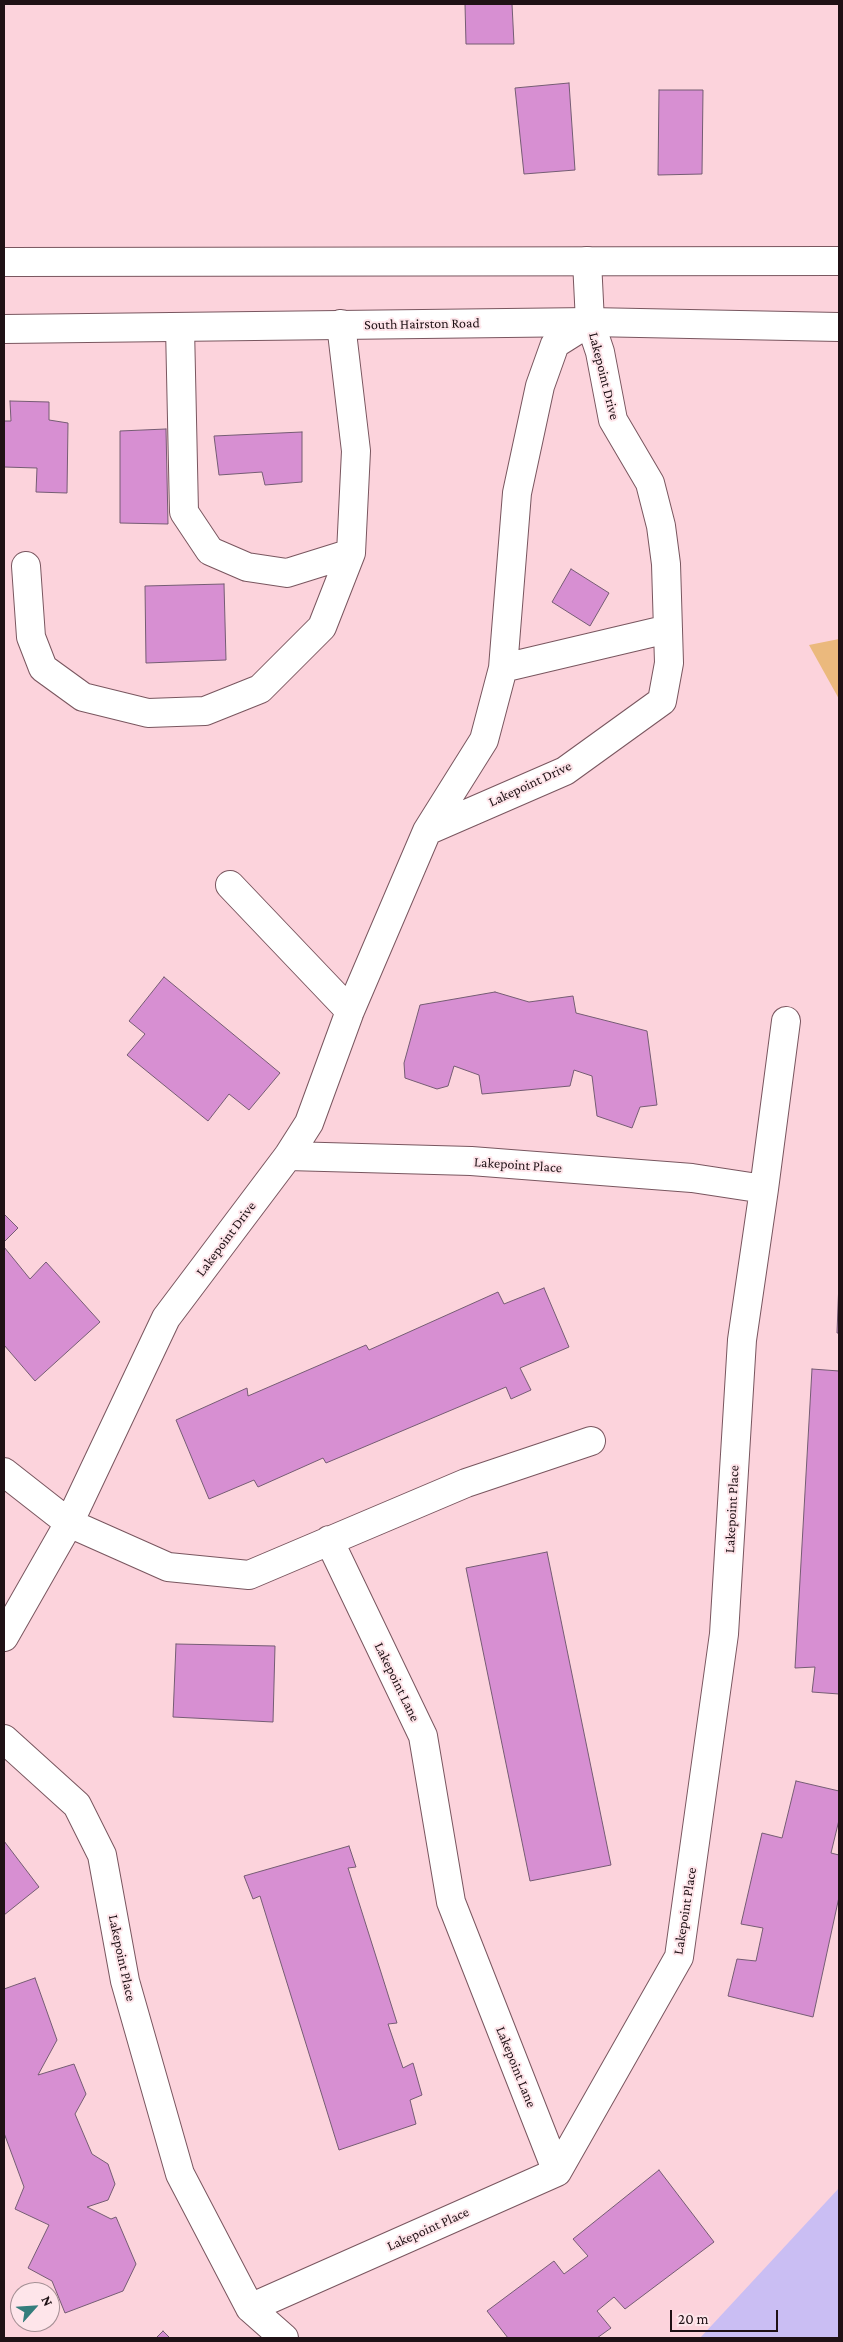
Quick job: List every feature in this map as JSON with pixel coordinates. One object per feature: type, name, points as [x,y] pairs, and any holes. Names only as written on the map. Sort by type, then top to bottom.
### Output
[{"type":"street","points":[[586,261],[590,322]]},
{"type":"street","points":[[4,262],[839,261]]},
{"type":"street","name":"South Hairston Road","points":[[4,328],[590,322],[839,327]]},
{"type":"street","name":"Lakepoint Drive","points":[[4,1637],[70,1523],[166,1318],[288,1156],[309,1123],[350,1011],[426,831],[484,740],[503,668],[517,493],[540,386],[555,344],[590,322],[600,352],[613,420],[650,483],[661,526],[666,564],[669,663],[662,701],[565,771],[426,831]]},
{"type":"street","points":[[26,566],[31,637],[43,668],[83,697],[148,714],[205,711],[260,689],[322,627],[351,553],[356,451],[342,324]]},
{"type":"street","points":[[180,326],[184,512],[210,551],[246,568],[287,573],[351,553]]},
{"type":"street","points":[[503,668],[668,629]]},
{"type":"street","points":[[230,885],[350,1011]]},
{"type":"street","points":[[764,1188],[786,1021]]},
{"type":"street","name":"Lakepoint Place","points":[[4,1739],[77,1805],[102,1855],[125,1981],[180,2174],[250,2308],[557,2172],[679,1956],[724,1634],[742,1340],[764,1188],[692,1178],[472,1161],[288,1156]]},
{"type":"street","points":[[4,1472],[70,1523],[168,1567],[248,1576],[466,1483],[591,1441]]},
{"type":"street","name":"Lakepoint Lane","points":[[329,1540],[423,1736],[451,1902],[557,2172]]},
{"type":"street","points":[[250,2308],[284,2338]]},
{"type":"shaded area","points":[[839,639],[839,699],[809,645]]},
{"type":"shaded area","points":[[839,2188],[839,2338],[700,2338]]},
{"type":"building","points":[[465,4],[512,4],[514,44],[466,44]]},
{"type":"building","points":[[569,83],[575,170],[524,174],[515,88]]},
{"type":"building","points":[[659,90],[703,90],[702,174],[658,175]]},
{"type":"building","points":[[10,401],[49,402],[49,420],[68,423],[67,493],[36,492],[37,468],[4,467],[4,421],[11,421]]},
{"type":"building","points":[[166,429],[168,524],[120,523],[120,431]]},
{"type":"building","points":[[302,432],[302,482],[265,485],[262,472],[219,475],[214,436]]},
{"type":"building","points":[[571,569],[609,593],[590,626],[552,602]]},
{"type":"building","points":[[224,584],[226,660],[146,663],[145,586]]},
{"type":"building","points":[[164,977],[280,1073],[249,1110],[229,1094],[208,1121],[127,1055],[145,1034],[129,1021]]},
{"type":"building","points":[[495,992],[529,1002],[573,996],[576,1013],[647,1031],[657,1105],[640,1107],[632,1128],[597,1116],[592,1076],[574,1070],[570,1086],[482,1094],[479,1075],[454,1066],[448,1086],[437,1089],[405,1078],[404,1063],[420,1005]]},
{"type":"building","points":[[4,1214],[18,1228],[4,1242]]},
{"type":"building","points":[[4,1247],[30,1279],[46,1262],[100,1322],[35,1381],[4,1345]]},
{"type":"building","points":[[839,1281],[839,1333],[837,1333]]},
{"type":"building","points":[[544,1288],[569,1347],[520,1368],[531,1390],[511,1399],[506,1387],[326,1463],[323,1458],[258,1487],[254,1480],[209,1499],[176,1420],[247,1388],[248,1396],[366,1345],[369,1350],[498,1292],[504,1304]]},
{"type":"building","points":[[812,1369],[839,1371],[839,1694],[812,1692],[815,1667],[795,1668]]},
{"type":"building","points":[[547,1552],[611,1865],[530,1881],[466,1568]]},
{"type":"building","points":[[176,1644],[275,1646],[273,1722],[173,1717]]},
{"type":"building","points":[[796,1781],[839,1791],[839,1820],[831,1853],[839,1855],[839,1897],[813,2017],[728,1996],[737,1959],[756,1961],[763,1928],[741,1924],[762,1833],[782,1838]]},
{"type":"building","points":[[4,1841],[39,1887],[4,1915]]},
{"type":"building","points":[[349,1846],[356,1867],[348,1868],[397,2023],[388,2024],[403,2068],[413,2063],[422,2095],[410,2100],[416,2124],[339,2150],[260,1896],[253,1899],[244,1876]]},
{"type":"building","points":[[35,1978],[57,2040],[38,2075],[74,2064],[86,2094],[75,2114],[92,2154],[108,2164],[115,2184],[108,2200],[87,2207],[111,2219],[116,2217],[136,2264],[123,2291],[65,2313],[60,2301],[60,2282],[52,2282],[28,2268],[49,2225],[15,2209],[24,2187],[4,2133],[4,1989]]},
{"type":"building","points":[[659,2170],[714,2242],[625,2309],[614,2297],[597,2311],[611,2328],[597,2338],[508,2338],[487,2311],[554,2261],[564,2274],[588,2256],[573,2239]]},
{"type":"building","points":[[163,2331],[170,2338],[156,2338]]}]
